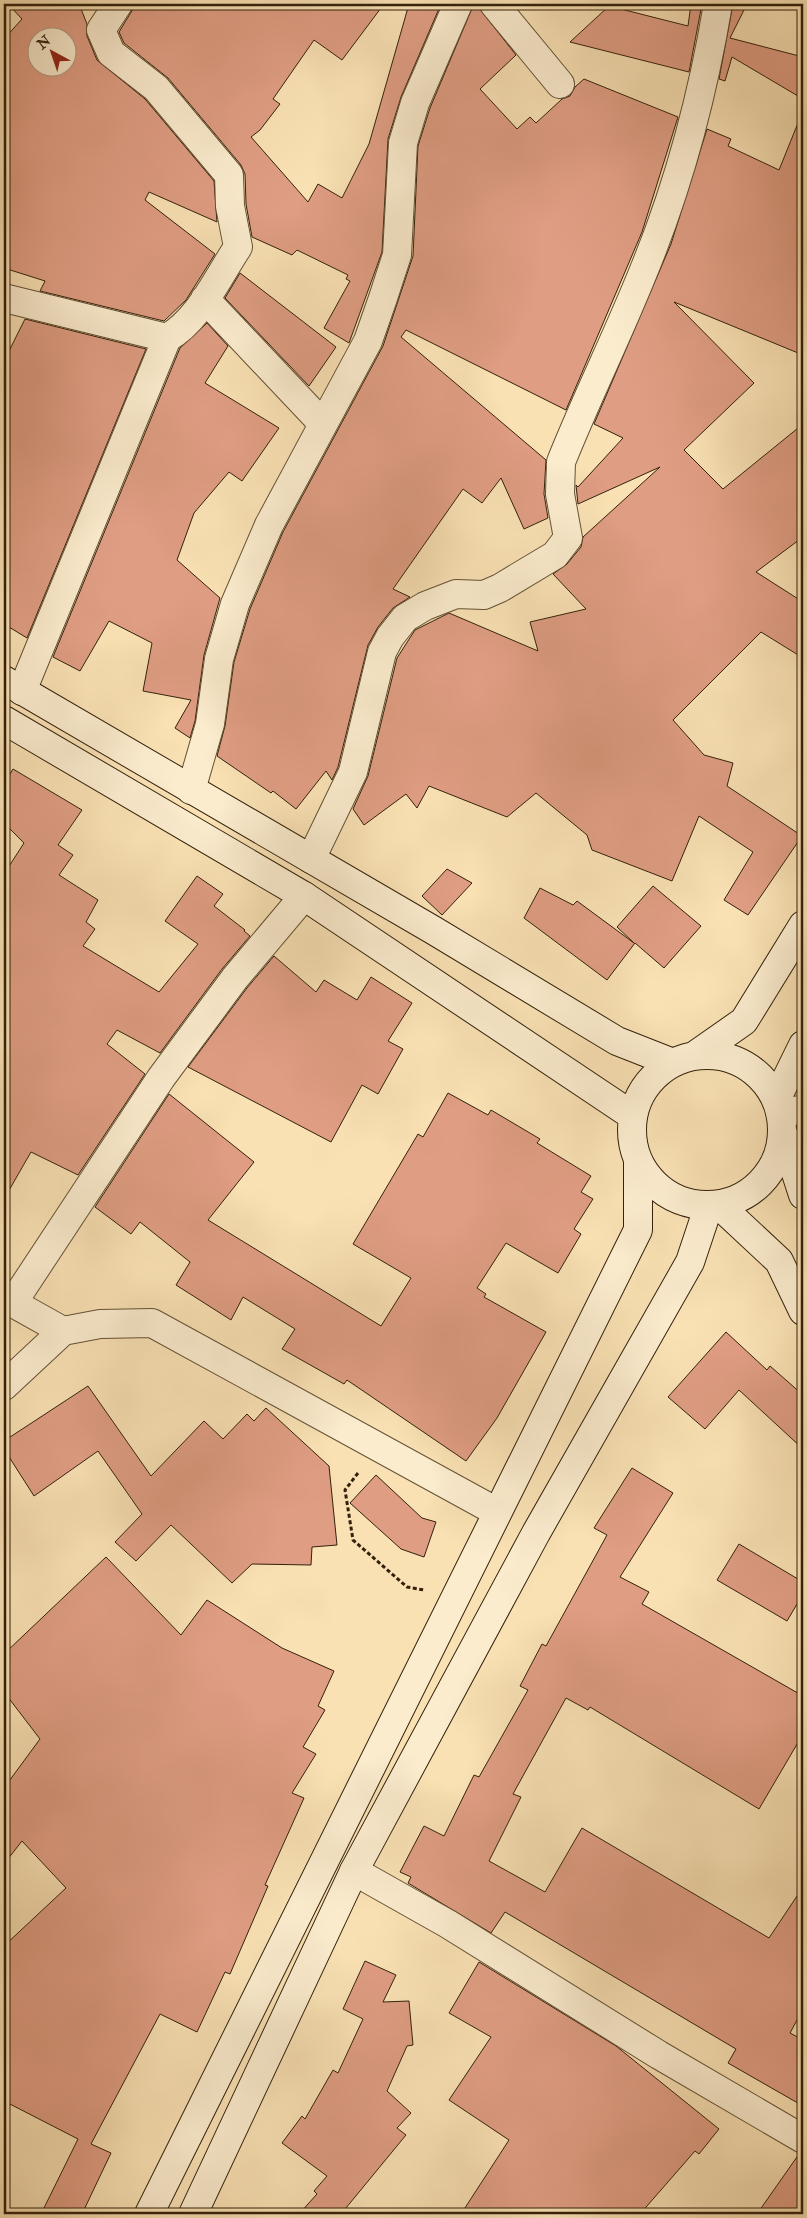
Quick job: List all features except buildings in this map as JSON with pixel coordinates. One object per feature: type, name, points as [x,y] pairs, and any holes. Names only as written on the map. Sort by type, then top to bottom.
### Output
[{"type":"street","points":[[118,4],[101,30],[111,53],[156,88],[229,175],[230,206],[238,247],[205,299],[180,331],[167,338],[13,685],[433,930],[617,1041],[684,1059],[714,1055],[734,1060],[752,1069],[766,1083],[786,1114],[803,1195]]},
{"type":"street","points":[[191,790],[210,724],[219,659],[235,604],[269,525],[368,340],[392,272],[397,255],[403,144],[416,103],[458,4]]},
{"type":"street","points":[[494,4],[560,84]]},
{"type":"street","points":[[311,859],[353,772],[382,652],[390,637],[405,618],[425,606],[456,594],[484,595],[500,588],[555,555],[568,538],[560,494],[560,462],[644,271],[669,204],[688,140],[718,4]]},
{"type":"street","points":[[205,299],[322,424]]},
{"type":"street","points":[[6,305],[167,338]]},
{"type":"street","points":[[4,720],[304,896],[634,1116]]},
{"type":"street","points":[[62,1332],[9,1299],[161,1078],[235,978],[304,896]]},
{"type":"street","points":[[803,925],[744,1021],[655,1076],[647,1085],[636,1105],[632,1138],[638,1160],[645,1173],[666,1194],[680,1200],[714,1205],[744,1196],[764,1180],[777,1158],[803,1045]]},
{"type":"street","points":[[149,2214],[638,1230],[638,1160]]},
{"type":"street","points":[[714,1205],[779,1261],[803,1311]]},
{"type":"street","points":[[193,2214],[354,1871],[536,1533],[690,1262],[714,1205]]},
{"type":"street","points":[[4,1386],[62,1332],[100,1324],[152,1323],[497,1512]]},
{"type":"street","points":[[354,1871],[448,1924],[659,2055],[803,2138]]},
{"type":"path","points":[[378,1446],[345,1490],[353,1540],[407,1587],[430,1591]]}]
